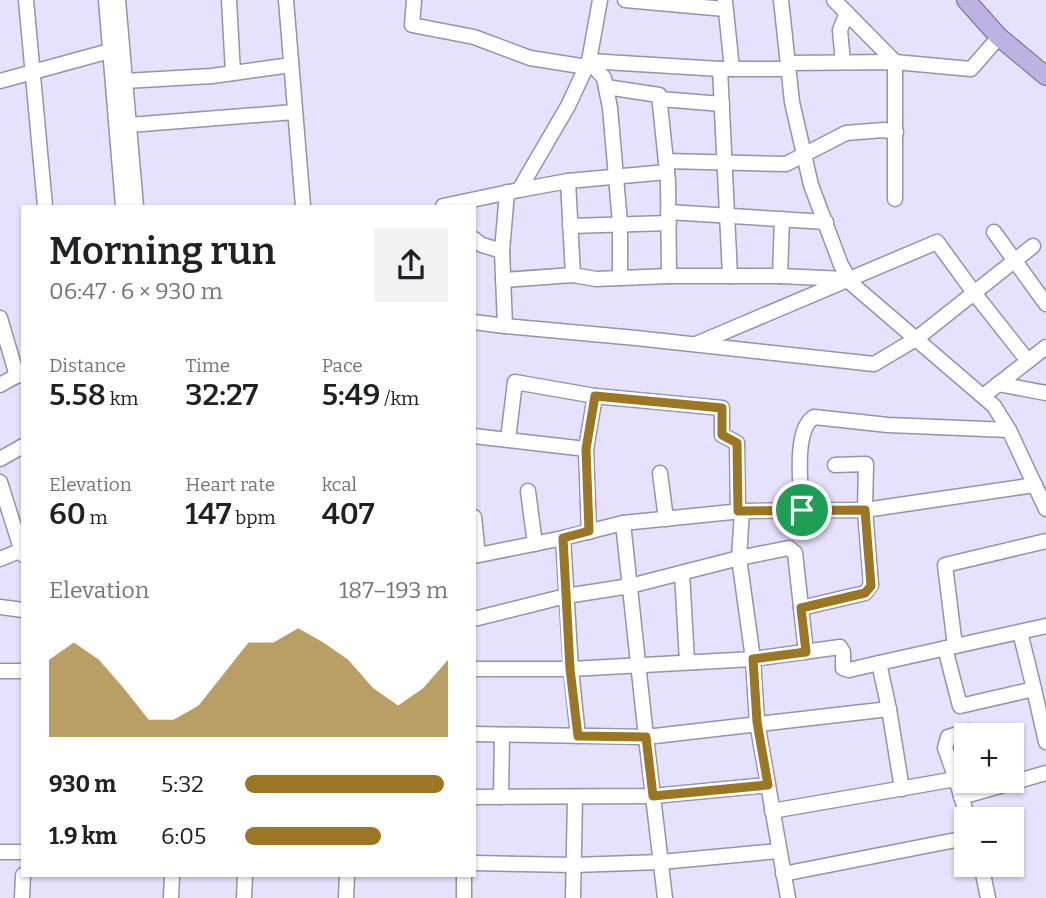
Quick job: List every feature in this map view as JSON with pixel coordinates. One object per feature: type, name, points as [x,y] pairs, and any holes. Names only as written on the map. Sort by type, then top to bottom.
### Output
[{"type":"main road","points":[[954,0],[985,33],[999,37]]},
{"type":"main road","points":[[966,0],[999,37],[1046,76]]},
{"type":"street","points":[[26,0],[45,205]]},
{"type":"street","points":[[106,0],[125,81],[135,205]]},
{"type":"street","points":[[118,0],[116,49],[123,205]]},
{"type":"street","points":[[229,0],[233,73]]},
{"type":"street","points":[[286,0],[303,205]]},
{"type":"street","points":[[414,0],[412,26],[474,37],[530,58],[588,64],[726,69],[843,62],[895,62],[971,69],[999,37]]},
{"type":"street","points":[[505,326],[502,251],[513,191],[568,106],[588,64],[600,0]]},
{"type":"street","points":[[625,0],[725,5],[726,69],[722,104],[730,276]]},
{"type":"street","points":[[781,0],[792,102],[811,185],[841,265],[850,279],[994,406],[1009,430],[1046,509]]},
{"type":"street","points":[[834,0],[895,62],[895,199]]},
{"type":"street","points":[[843,62],[840,30],[846,13]]},
{"type":"street","points":[[0,81],[116,49]]},
{"type":"street","points":[[588,64],[604,78],[610,107],[620,223],[620,278]]},
{"type":"street","points":[[125,81],[233,73],[291,65]]},
{"type":"street","points":[[606,87],[659,95],[666,166],[669,276]]},
{"type":"street","points":[[660,99],[722,104]]},
{"type":"street","points":[[129,125],[294,112]]},
{"type":"street","points":[[448,205],[568,181],[616,176],[666,166],[726,161],[786,164],[846,133],[883,130],[896,132]]},
{"type":"street","points":[[568,181],[573,275]]},
{"type":"street","points":[[570,226],[668,217],[727,215],[827,222]]},
{"type":"street","points":[[780,276],[782,219]]},
{"type":"street","points":[[993,232],[1046,304]]},
{"type":"street","points":[[476,240],[502,251]]},
{"type":"street","points":[[694,344],[937,242],[1028,361]]},
{"type":"street","points":[[476,322],[874,364],[916,339],[1033,246]]},
{"type":"street","points":[[503,280],[573,275],[596,279],[780,276],[850,279]]},
{"type":"street","points":[[0,386],[20,374],[1,322]]},
{"type":"street","points":[[983,396],[1046,347]]},
{"type":"street","points":[[508,439],[514,382],[595,396],[722,408],[722,435],[737,443],[739,558],[753,659],[757,722],[788,898]]},
{"type":"street","points":[[998,384],[1046,393]]},
{"type":"street","points":[[589,531],[586,449],[595,396]]},
{"type":"street","points":[[802,510],[800,449],[806,424],[814,417],[888,425],[1009,430]]},
{"type":"street","points":[[476,436],[586,449]]},
{"type":"street","points":[[0,449],[21,438]]},
{"type":"street","points":[[0,459],[21,447]]},
{"type":"street","points":[[801,608],[865,593],[871,586],[865,510],[866,464],[835,465]]},
{"type":"street","points":[[660,473],[666,519]]},
{"type":"street","points":[[0,482],[21,550]]},
{"type":"street","points":[[476,555],[623,523],[740,511],[865,510],[1035,485]]},
{"type":"street","points":[[528,491],[535,544]]},
{"type":"street","points":[[623,523],[665,898]]},
{"type":"street","points":[[563,538],[570,669],[578,736]]},
{"type":"street","points":[[1034,689],[960,706],[950,647],[945,565],[1046,541]]},
{"type":"street","points":[[476,618],[566,596],[630,586],[789,548],[795,553],[806,652]]},
{"type":"street","points":[[0,559],[21,553]]},
{"type":"street","points":[[682,573],[687,661]]},
{"type":"street","points":[[0,607],[21,610]]},
{"type":"street","points":[[476,669],[638,666],[753,659],[839,647],[844,652],[843,668],[849,670],[1046,626]]},
{"type":"street","points":[[1020,632],[1046,742]]},
{"type":"street","points":[[879,663],[902,789]]},
{"type":"street","points":[[0,671],[21,671]]},
{"type":"street","points":[[476,734],[646,737],[757,722],[889,709]]},
{"type":"street","points":[[501,797],[502,735]]},
{"type":"street","points":[[954,735],[948,737],[945,748],[954,773]]},
{"type":"street","points":[[961,797],[1046,773]]},
{"type":"street","points":[[772,811],[954,779]]},
{"type":"street","points":[[476,797],[653,796],[768,785]]},
{"type":"street","points":[[960,793],[964,807]]},
{"type":"street","points":[[573,898],[575,797]]},
{"type":"street","points":[[783,874],[954,840]]},
{"type":"street","points":[[476,863],[574,865],[661,862],[779,851]]},
{"type":"street","points":[[0,852],[21,852]]},
{"type":"street","points":[[22,898],[23,877]]},
{"type":"street","points":[[171,898],[172,877]]},
{"type":"street","points":[[244,898],[245,877]]},
{"type":"street","points":[[346,898],[347,877]]},
{"type":"street","points":[[464,877],[464,898]]},
{"type":"street","points":[[984,877],[988,898]]},
{"type":"route","points":[[595,396],[722,408],[722,435],[737,443],[738,511],[802,510],[865,510],[871,586],[865,593],[801,608],[806,652],[753,659],[757,722],[768,785],[653,796],[646,737],[578,736],[570,669],[563,538],[589,531],[586,449],[595,396]]}]
